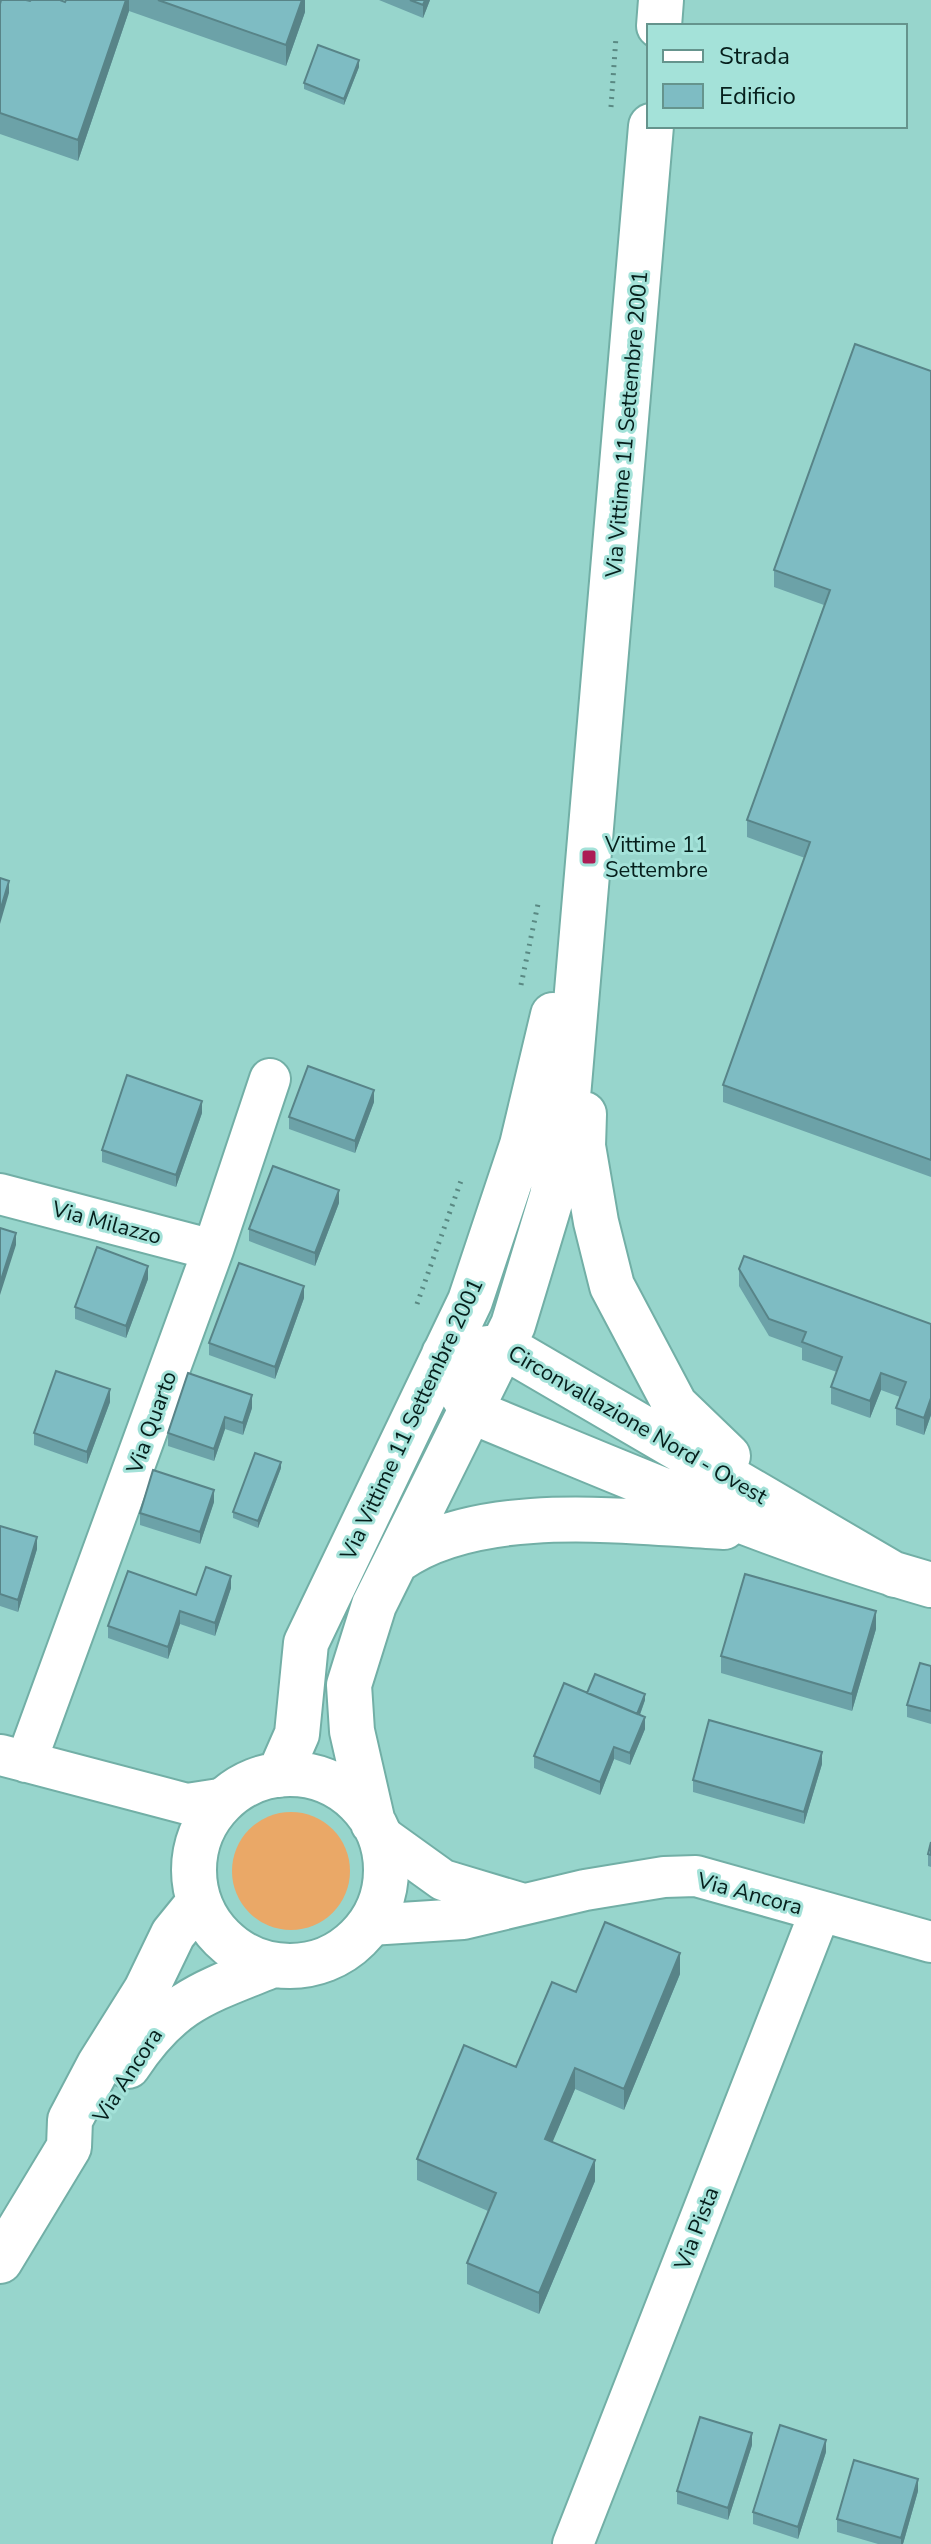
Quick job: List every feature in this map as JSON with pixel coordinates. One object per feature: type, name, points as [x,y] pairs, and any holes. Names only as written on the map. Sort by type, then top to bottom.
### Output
[{"type":"main road","points":[[659,24],[661,0]]},
{"type":"main road","name":"Via Vittime 11 Settembre 2001","points":[[279,1775],[297,1734],[306,1643],[470,1301],[522,1145],[588,865],[651,128]]},
{"type":"main road","points":[[376,1828],[352,1731],[349,1685],[374,1605],[473,1412],[513,1325],[552,1196],[566,1120],[588,865]]},
{"type":"main road","points":[[588,865],[583,1146],[596,1222],[612,1286],[675,1405],[766,1516]]},
{"type":"main road","name":"Circonvallazione Nord - Ovest","points":[[444,1354],[503,1346],[766,1516]]},
{"type":"main road","points":[[444,1354],[455,1384],[473,1412]]},
{"type":"main road","name":"Circonvallazione Nord - Ovest","points":[[473,1412],[766,1516],[913,1580]]},
{"type":"main road","name":"Circonvallazione Nord - Ovest","points":[[398,1560],[432,1540],[507,1524],[766,1516]]},
{"type":"main road","name":"Via Ancora","points":[[69,2147],[88,2137],[149,2034],[173,2010],[193,1998],[273,1965],[320,1962],[349,1946],[370,1925],[385,1883],[385,1859],[376,1828],[345,1791],[318,1778],[279,1775],[257,1780],[226,1798],[202,1831],[194,1858],[199,1902],[214,1928],[236,1949],[273,1965]]},
{"type":"main road","name":"Via Ancora","points":[[0,2261],[69,2147],[70,2120],[99,2065],[146,1990],[173,1934],[199,1902]]},
{"type":"street","name":"Via Quarto","points":[[13,1758],[213,1250],[270,1079]]},
{"type":"street","name":"Via Milazzo","points":[[0,1194],[213,1250]]},
{"type":"street","name":"Via Ancora","points":[[13,1758],[187,1804],[226,1798]]},
{"type":"street","name":"Via Ancora","points":[[376,1828],[443,1880],[520,1903]]},
{"type":"street","name":"Via Ancora","points":[[370,1925],[463,1919],[520,1903],[664,1877],[696,1876],[931,1942]]},
{"type":"street","name":"Via Pista","points":[[573,2544],[820,1912]]},
{"type":"path","points":[[610,112],[616,32]]},
{"type":"path","points":[[519,993],[538,903]]},
{"type":"path","points":[[416,1308],[463,1173]]},
{"type":"shaded area","points":[[291,1812],[314,1816],[333,1829],[346,1848],[350,1871],[346,1894],[333,1913],[314,1926],[291,1930],[268,1926],[249,1913],[236,1894],[232,1871],[236,1848],[249,1829],[268,1816]]},
{"type":"building","points":[[1,0],[126,0],[78,140],[0,113]]},
{"type":"building","points":[[158,0],[302,0],[286,45]]},
{"type":"building","points":[[318,45],[359,60],[344,99],[304,83]]},
{"type":"building","points":[[855,344],[931,371],[931,1160],[723,1085],[810,842],[747,820],[830,590],[774,570]]},
{"type":"building","points":[[0,878],[9,881],[0,911]]},
{"type":"building","points":[[308,1066],[374,1090],[355,1141],[289,1117]]},
{"type":"building","points":[[127,1075],[202,1101],[176,1175],[102,1150]]},
{"type":"building","points":[[273,1166],[339,1190],[315,1253],[249,1229]]},
{"type":"building","points":[[0,1228],[16,1233],[0,1283]]},
{"type":"building","points":[[97,1247],[148,1266],[126,1326],[75,1307]]},
{"type":"building","points":[[744,1256],[931,1324],[931,1398],[924,1418],[896,1408],[906,1382],[881,1373],[870,1401],[831,1387],[842,1357],[802,1342],[806,1332],[769,1319],[739,1269]]},
{"type":"building","points":[[239,1263],[304,1286],[275,1367],[209,1343]]},
{"type":"building","points":[[56,1371],[110,1389],[87,1452],[34,1433]]},
{"type":"building","points":[[188,1373],[252,1395],[243,1423],[225,1417],[214,1449],[168,1433]]},
{"type":"building","points":[[255,1453],[281,1462],[258,1521],[233,1512]]},
{"type":"building","points":[[153,1470],[214,1490],[200,1532],[140,1513]]},
{"type":"building","points":[[0,1526],[37,1537],[18,1600],[0,1594]]},
{"type":"building","points":[[206,1567],[231,1576],[215,1623],[180,1611],[168,1647],[108,1626],[128,1571],[196,1595]]},
{"type":"building","points":[[745,1574],[876,1611],[852,1694],[721,1656]]},
{"type":"building","points":[[920,1663],[931,1666],[931,1711],[907,1705]]},
{"type":"building","points":[[595,1674],[645,1694],[637,1714],[587,1693]]},
{"type":"building","points":[[564,1683],[645,1717],[630,1753],[614,1747],[600,1782],[534,1756]]},
{"type":"building","points":[[709,1720],[822,1752],[804,1812],[693,1780]]},
{"type":"building","points":[[605,1922],[680,1953],[624,2089],[575,2068],[545,2139],[595,2160],[539,2293],[467,2263],[496,2193],[417,2159],[464,2045],[516,2067],[552,1982],[576,1992]]},
{"type":"building","points":[[700,2417],[752,2433],[728,2508],[677,2491]]},
{"type":"building","points":[[780,2425],[826,2440],[798,2527],[753,2512]]},
{"type":"building","points":[[854,2460],[918,2479],[901,2538],[837,2519]]},
{"type":"place","name":"Vittime 11 Settembre","points":[[589,857]]}]
